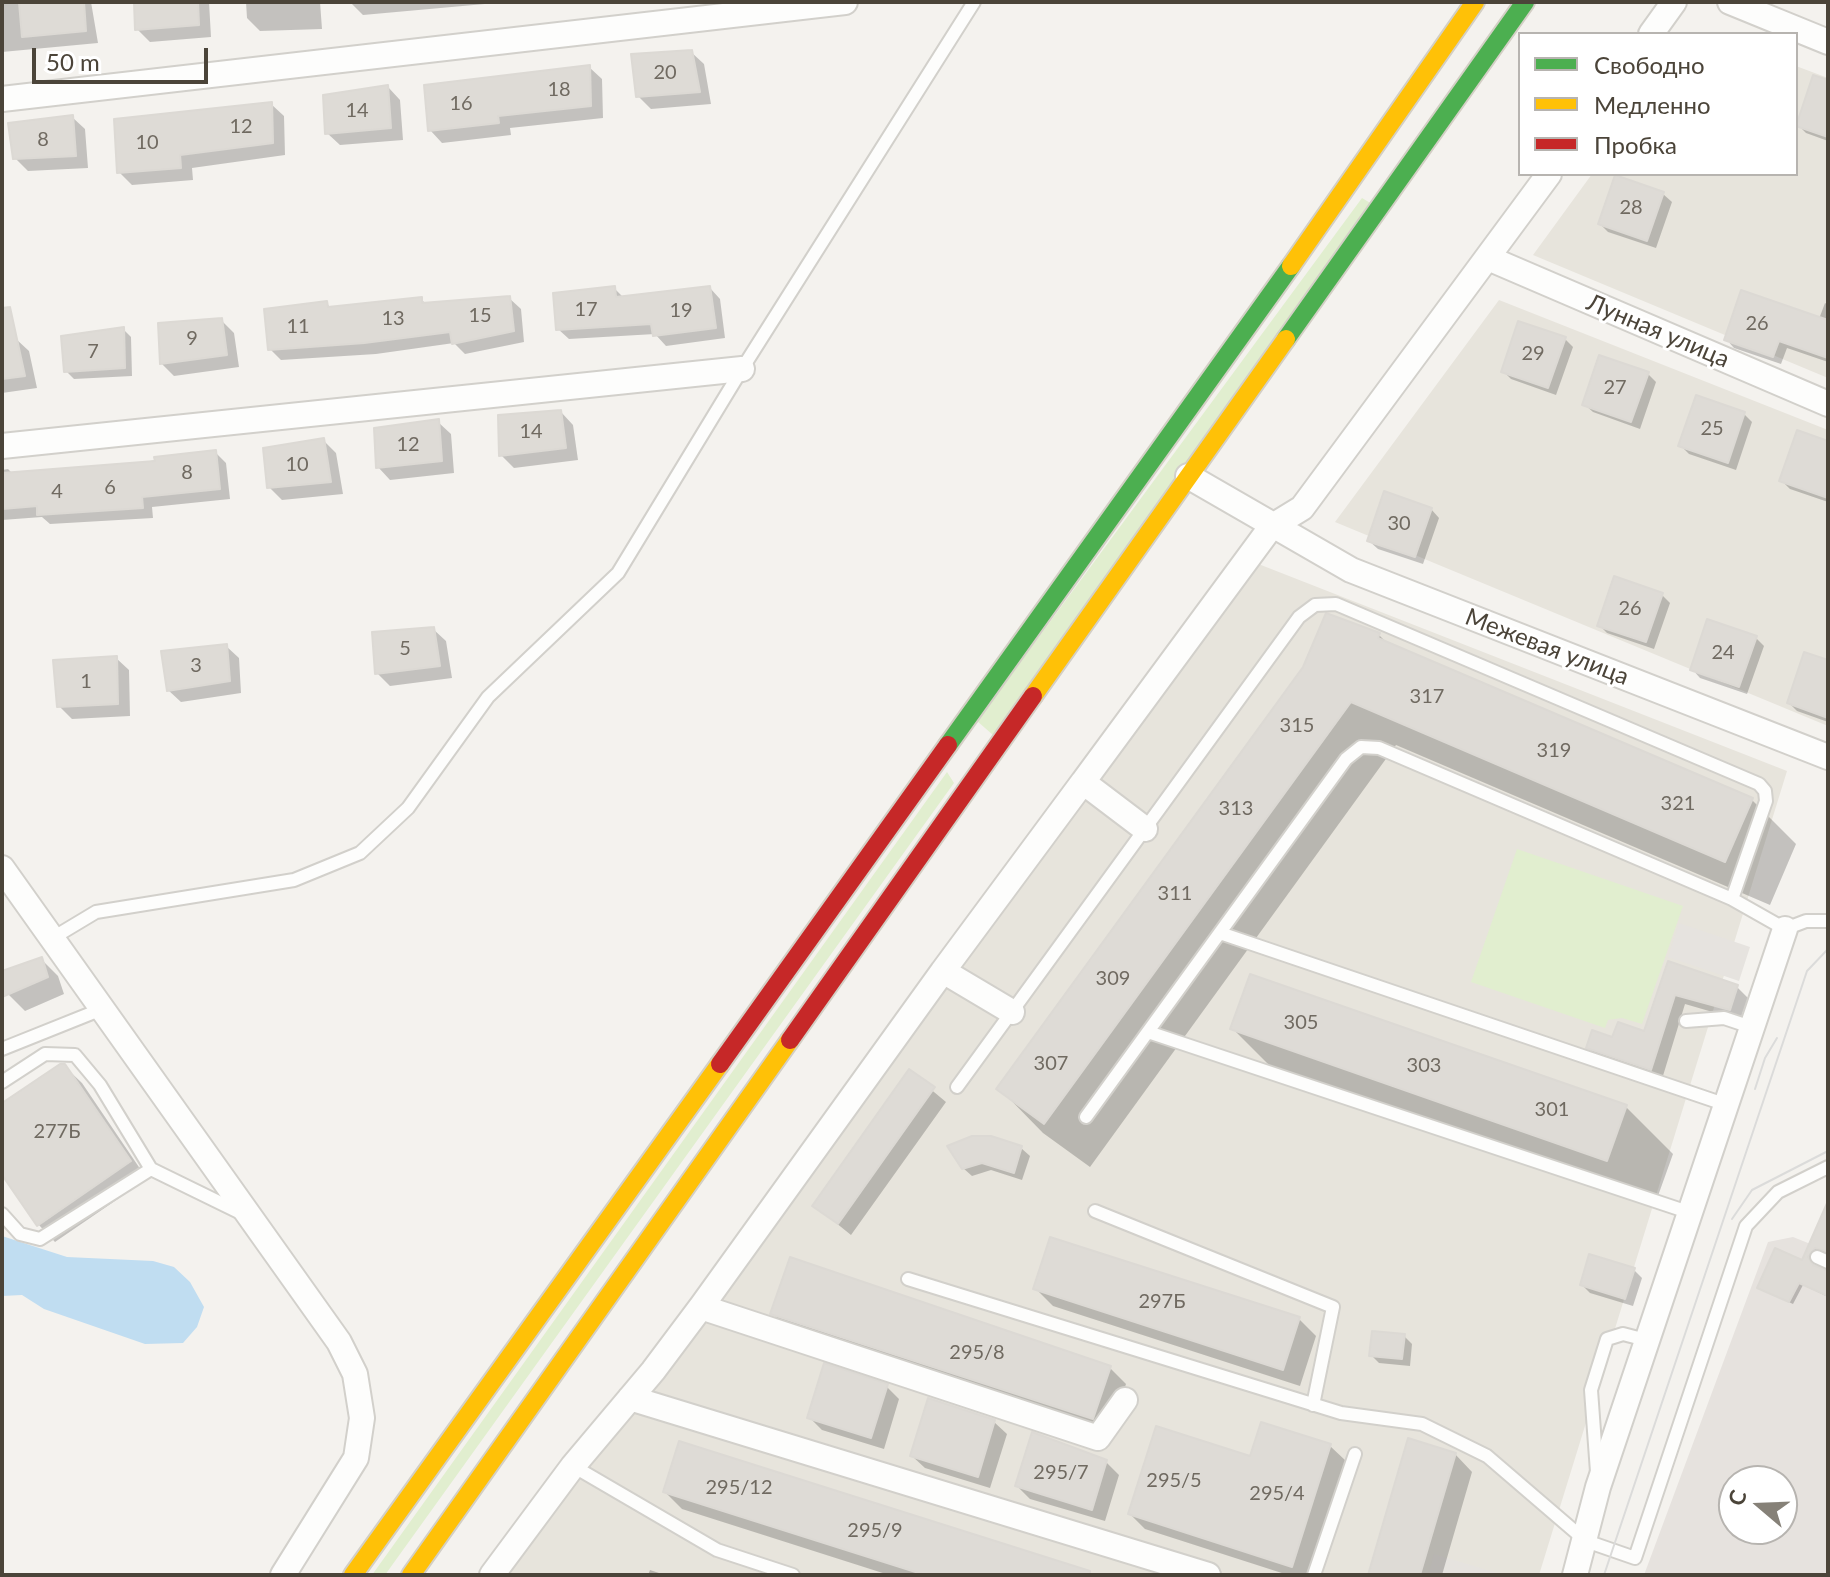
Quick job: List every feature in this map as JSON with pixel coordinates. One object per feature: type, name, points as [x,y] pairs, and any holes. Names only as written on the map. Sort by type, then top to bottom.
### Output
[{"type":"main road","points":[[353,1575],[1363,166],[1475,2]]},
{"type":"main road","points":[[411,1575],[1525,2]]},
{"type":"main road","points":[[1363,166],[1394,188]]},
{"type":"main road","points":[[946,746],[957,766],[982,770]]},
{"type":"street","points":[[2,99],[845,2]]},
{"type":"street","points":[[1652,32],[1674,2]]},
{"type":"street","points":[[1730,2],[1828,42]]},
{"type":"street","points":[[492,1575],[573,1466],[701,1307],[943,971],[1271,527],[1302,508],[1548,176]]},
{"type":"street","name":"Лунная улица","points":[[1488,258],[1828,404]]},
{"type":"street","points":[[2,446],[742,369]]},
{"type":"street","name":"Межевая улица","points":[[1188,476],[1271,527],[1351,570],[1828,757]]},
{"type":"street","points":[[1083,782],[1145,829]]},
{"type":"street","points":[[2,868],[339,1342],[355,1374],[362,1418],[356,1458],[283,1575]]},
{"type":"street","points":[[1575,1575],[1598,1487],[1785,929]]},
{"type":"street","points":[[943,971],[1012,1012]]},
{"type":"street","points":[[701,1307],[1098,1438],[1125,1400]]},
{"type":"street","points":[[630,1398],[1208,1575]]},
{"type":"lane","points":[[51,939],[96,912],[294,880],[360,853],[408,808],[488,697],[618,573],[742,369],[974,2]]},
{"type":"lane","points":[[957,1087],[1299,617],[1315,605],[1336,604],[1763,787],[1766,801],[1732,899]]},
{"type":"lane","points":[[1086,1117],[1346,759],[1353,751],[1369,746],[1732,899],[1785,929],[1806,921],[1828,921]]},
{"type":"lane","points":[[1220,933],[1724,1104]]},
{"type":"lane","points":[[2,1049],[102,1009]]},
{"type":"lane","points":[[1686,1021],[1724,1018],[1751,1027]]},
{"type":"lane","points":[[1148,1032],[1688,1212]]},
{"type":"lane","points":[[2,1082],[45,1054],[75,1055],[100,1085],[151,1169],[251,1218]]},
{"type":"lane","points":[[908,1279],[1341,1413],[1422,1424],[1487,1456],[1586,1541],[1635,1558],[1746,1226],[1778,1192],[1828,1167]]},
{"type":"lane","points":[[2,1214],[20,1234],[40,1239],[151,1169]]},
{"type":"lane","points":[[1095,1211],[1333,1307],[1313,1405]]},
{"type":"lane","points":[[1598,1487],[1591,1390],[1607,1339],[1623,1334],[1646,1340]]},
{"type":"lane","points":[[1314,1575],[1355,1454]]},
{"type":"lane","points":[[573,1466],[717,1550],[793,1575]]},
{"type":"shaded area","points":[[1798,67],[1828,78],[1828,378],[1533,255],[1591,176],[1798,176]]},
{"type":"shaded area","points":[[1499,300],[1828,430],[1828,726],[1335,522]]},
{"type":"shaded area","points":[[1238,556],[1787,771],[1539,1575],[505,1575]]},
{"type":"shaded area","points":[[1679,923],[1750,947],[1739,981],[1668,957]]},
{"type":"shaded area","points":[[1793,1237],[1828,1251],[1828,1575],[1644,1575],[1768,1242]]},
{"type":"shaded area","points":[[1434,1554],[1504,1575],[1428,1575]]},
{"type":"green space","points":[[1362,198],[1372,204],[993,735],[977,721]]},
{"type":"green space","points":[[947,772],[954,783],[385,1575],[372,1575]]},
{"type":"green space","points":[[1517,849],[1683,906],[1642,1024],[1622,1018],[1608,1020],[1605,1028],[1471,982]]},
{"type":"water","points":[[2,1236],[67,1257],[153,1261],[174,1267],[190,1282],[204,1307],[197,1327],[183,1343],[145,1344],[44,1309],[22,1295],[2,1296]]},
{"type":"building","points":[[19,2],[84,2],[86,31],[22,37]]},
{"type":"building","points":[[134,2],[198,2],[199,25],[135,30]]},
{"type":"building","points":[[692,50],[700,92],[636,97],[631,54]]},
{"type":"building","points":[[590,65],[591,106],[498,116],[499,123],[428,131],[424,85]]},
{"type":"building","points":[[1813,75],[1828,80],[1828,137],[1798,127]]},
{"type":"building","points":[[388,85],[391,128],[325,134],[323,95]]},
{"type":"building","points":[[272,102],[273,143],[180,155],[181,168],[117,173],[114,119]]},
{"type":"building","points":[[73,115],[76,156],[13,159],[8,123]]},
{"type":"building","points":[[1615,176],[1664,192],[1647,241],[1598,224]]},
{"type":"building","points":[[615,286],[616,297],[710,286],[716,328],[653,336],[651,324],[556,330],[553,293]]},
{"type":"building","points":[[1741,290],[1828,320],[1828,358],[1779,341],[1773,357],[1724,340]]},
{"type":"building","points":[[510,296],[514,331],[452,344],[450,332],[364,343],[268,350],[264,309],[327,301],[328,307],[422,297],[422,303]]},
{"type":"building","points":[[10,307],[25,376],[2,379],[2,308]]},
{"type":"building","points":[[222,318],[227,355],[160,364],[158,323]]},
{"type":"building","points":[[1518,321],[1566,337],[1548,388],[1501,372]]},
{"type":"building","points":[[124,327],[125,368],[64,372],[61,336]]},
{"type":"building","points":[[1599,355],[1649,372],[1631,422],[1582,405]]},
{"type":"building","points":[[1696,395],[1745,412],[1728,463],[1678,446]]},
{"type":"building","points":[[561,410],[566,448],[499,456],[498,415]]},
{"type":"building","points":[[439,419],[442,461],[376,468],[374,428]]},
{"type":"building","points":[[1797,430],[1828,441],[1828,498],[1779,481]]},
{"type":"building","points":[[324,438],[331,482],[267,488],[263,448]]},
{"type":"building","points":[[216,450],[220,489],[142,497],[143,508],[37,515],[37,506],[2,509],[2,473],[155,461],[154,457]]},
{"type":"building","points":[[1384,491],[1432,508],[1415,557],[1367,541]]},
{"type":"building","points":[[1614,576],[1663,593],[1646,642],[1597,626]]},
{"type":"building","points":[[1326,613],[1380,633],[1378,638],[1753,798],[1725,862],[1351,702],[1044,1124],[996,1089],[1303,667]]},
{"type":"building","points":[[1707,619],[1757,636],[1739,687],[1690,670]]},
{"type":"building","points":[[434,627],[440,666],[375,674],[372,632]]},
{"type":"building","points":[[227,644],[230,681],[167,691],[161,651]]},
{"type":"building","points":[[1804,652],[1828,660],[1828,718],[1787,703]]},
{"type":"building","points":[[117,656],[118,704],[57,707],[53,660]]},
{"type":"building","points":[[42,957],[48,977],[2,997],[2,971]]},
{"type":"building","points":[[1668,961],[1738,985],[1730,1010],[1675,995],[1651,1070],[1586,1048],[1592,1030],[1612,1037],[1618,1022],[1644,1031]]},
{"type":"building","points":[[1250,974],[1627,1105],[1607,1161],[1230,1029]]},
{"type":"building","points":[[60,1064],[65,1064],[131,1161],[37,1226],[2,1175],[2,1103]]},
{"type":"building","points":[[909,1069],[935,1087],[838,1224],[812,1206]]},
{"type":"building","points":[[972,1136],[991,1136],[1022,1146],[1014,1173],[982,1163],[962,1169],[947,1146]]},
{"type":"building","points":[[1828,1201],[1828,1252],[1815,1248],[1808,1257],[1813,1265],[1828,1271],[1828,1296],[1799,1283],[1789,1302],[1757,1288],[1775,1248],[1802,1260]]},
{"type":"building","points":[[1050,1237],[1300,1317],[1283,1370],[1033,1289]]},
{"type":"building","points":[[1589,1254],[1635,1268],[1625,1299],[1580,1285]]},
{"type":"building","points":[[790,1257],[1111,1366],[1093,1419],[770,1314]]},
{"type":"building","points":[[1372,1331],[1405,1334],[1402,1359],[1369,1356]]},
{"type":"building","points":[[824,1363],[888,1384],[871,1438],[807,1418]]},
{"type":"building","points":[[928,1398],[995,1420],[978,1477],[910,1456]]},
{"type":"building","points":[[1261,1422],[1331,1444],[1292,1567],[1128,1514],[1156,1426],[1250,1456]]},
{"type":"building","points":[[1032,1432],[1107,1460],[1092,1510],[1015,1486]]},
{"type":"building","points":[[1408,1438],[1456,1453],[1420,1575],[1368,1575]]},
{"type":"building","points":[[679,1441],[1090,1571],[1090,1575],[925,1575],[663,1492]]},
{"type":"tram line","points":[[1604,1575],[1807,971],[1828,949]]},
{"type":"tram line","points":[[1755,1089],[1765,1058],[1777,1038]]},
{"type":"tram line","points":[[1732,1219],[1752,1190],[1828,1151]]},
{"type":"traffic: fast","points":[[1286,339],[1525,2]]},
{"type":"traffic: fast","points":[[948,745],[1291,266]]},
{"type":"traffic: slow","points":[[1291,266],[1475,2]]},
{"type":"traffic: slow","points":[[1033,696],[1286,339]]},
{"type":"traffic: slow","points":[[411,1575],[790,1040]]},
{"type":"traffic: slow","points":[[353,1575],[720,1064]]},
{"type":"traffic: jam","points":[[790,1040],[1033,696]]},
{"type":"traffic: jam","points":[[720,1064],[948,745]]}]
